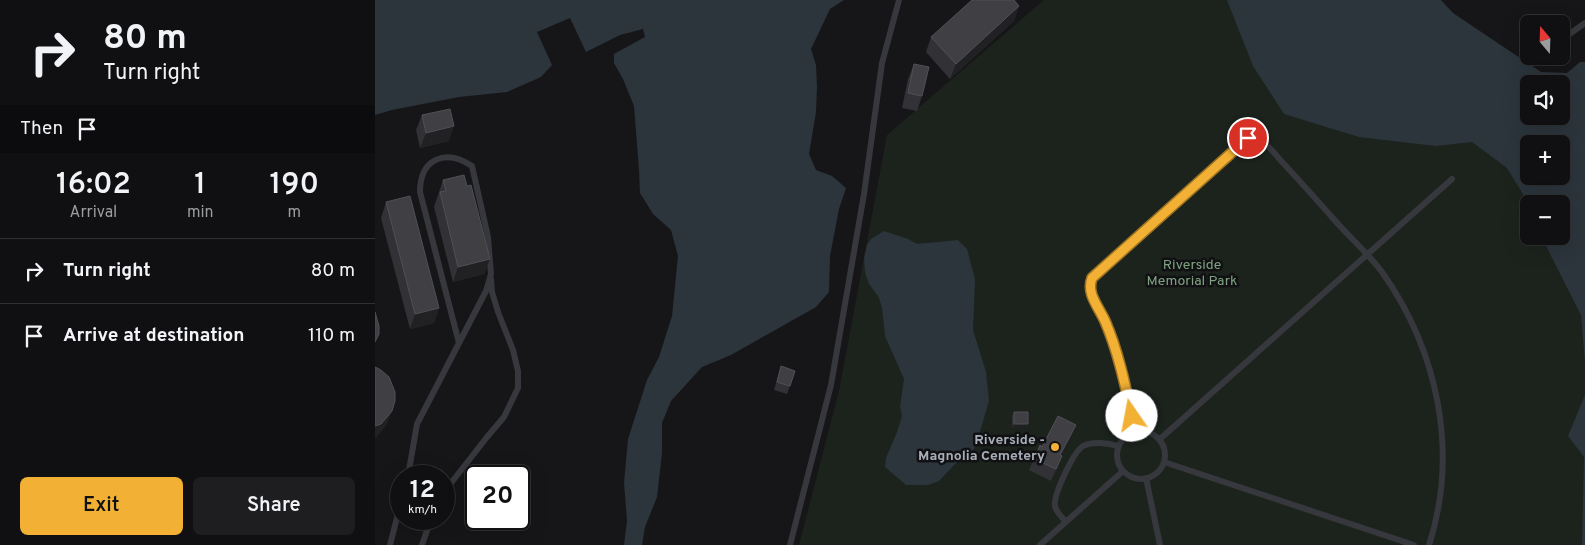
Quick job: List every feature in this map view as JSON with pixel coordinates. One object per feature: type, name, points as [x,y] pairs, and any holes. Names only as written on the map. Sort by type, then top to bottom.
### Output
[{"type":"lane","points":[[789,545],[831,385],[864,194],[882,63],[899,0]]},
{"type":"lane","points":[[1570,34],[1585,23]]},
{"type":"lane","points":[[1135,431],[1126,387],[1114,344],[1090,291],[1092,278],[1248,138],[1254,137],[1263,141],[1367,254],[1397,295],[1423,347],[1434,381],[1440,411],[1443,442],[1443,474],[1439,506],[1429,545]]},
{"type":"lane","points":[[455,478],[504,417],[518,388],[518,371],[513,350],[492,292],[488,237],[472,166],[463,160],[450,157],[439,158],[422,173],[420,192],[459,343]]},
{"type":"lane","points":[[1159,439],[1452,179]]},
{"type":"lane","points":[[410,465],[417,424],[485,291],[491,274]]},
{"type":"lane","points":[[1135,431],[1148,431],[1159,439],[1164,446],[1165,454],[1160,470],[1147,478],[1134,478],[1123,471],[1117,459],[1118,446],[1122,439],[1135,431]]},
{"type":"lane","points":[[1066,522],[1059,514],[1055,505],[1055,496],[1074,455],[1084,446],[1090,444],[1118,446]]},
{"type":"lane","points":[[1164,462],[1413,545]]},
{"type":"lane","points":[[1040,545],[1123,471]]},
{"type":"lane","points":[[1147,478],[1160,545]]},
{"type":"lane","points":[[390,545],[394,530]]},
{"type":"lane","points":[[422,545],[427,530]]},
{"type":"green space","name":"Riverside Memorial Park","points":[[1044,0],[1333,0],[1505,134],[1520,162],[1520,185],[1533,185],[1538,195],[1520,195],[1520,245],[1565,245],[1585,292],[1585,545],[799,545],[839,391],[887,135]]},
{"type":"shaded area","points":[[375,0],[844,0],[830,9],[811,49],[816,65],[817,87],[816,112],[809,154],[816,170],[832,176],[846,188],[839,209],[830,256],[829,292],[816,307],[731,355],[702,367],[671,401],[662,423],[662,453],[657,497],[645,527],[642,545],[624,545],[627,521],[624,483],[628,439],[647,380],[659,357],[672,316],[678,256],[671,230],[653,214],[640,193],[634,106],[614,63],[614,54],[645,37],[643,29],[620,35],[586,52],[570,18],[537,32],[552,65],[541,77],[507,92],[459,97],[375,115]]},
{"type":"shaded area","points":[[1227,0],[1441,0],[1453,13],[1520,58],[1520,65],[1531,65],[1541,72],[1567,73],[1580,62],[1585,62],[1585,362],[1581,315],[1546,245],[1570,245],[1570,195],[1524,195],[1507,168],[1472,142],[1436,146],[1359,137],[1284,114],[1253,66]]},
{"type":"shaded area","points":[[884,231],[917,244],[958,240],[967,249],[975,279],[973,330],[986,372],[989,401],[974,449],[955,464],[939,481],[928,485],[906,485],[885,467],[886,458],[902,416],[900,407],[904,379],[885,336],[882,307],[878,296],[869,284],[865,272],[864,258],[867,245],[871,239]]},
{"type":"shaded area","points":[[1585,395],[1585,545],[1582,545],[1584,457],[1568,436]]},
{"type":"building","points":[[972,0],[1014,0],[1019,6],[956,64],[931,37]]},
{"type":"building","points":[[914,64],[929,67],[922,96],[908,93]]},
{"type":"building","points":[[450,109],[454,126],[426,133],[422,115]]},
{"type":"building","points":[[464,175],[467,186],[471,185],[490,259],[458,267],[440,192],[446,191],[443,180]]},
{"type":"building","points":[[410,196],[439,308],[415,314],[386,202]]},
{"type":"building","points":[[375,312],[379,334],[375,342]]},
{"type":"building","points":[[781,366],[795,371],[790,386],[777,382]]},
{"type":"building","points":[[375,367],[389,377],[395,392],[395,401],[392,411],[381,424],[375,426]]},
{"type":"building","points":[[1014,412],[1028,412],[1028,424],[1014,424]]},
{"type":"building","name":"Riverside - Magnolia Cemetery","points":[[1058,416],[1076,425],[1060,455],[1062,456],[1056,469],[1034,459],[1040,445],[1042,447]]},
{"type":"place","name":"Riverside - Magnolia Cemetery","points":[[1055,447]]},
{"type":"route","points":[[1132,416],[1114,344],[1090,291],[1092,278],[1103,266],[1248,138]]}]
